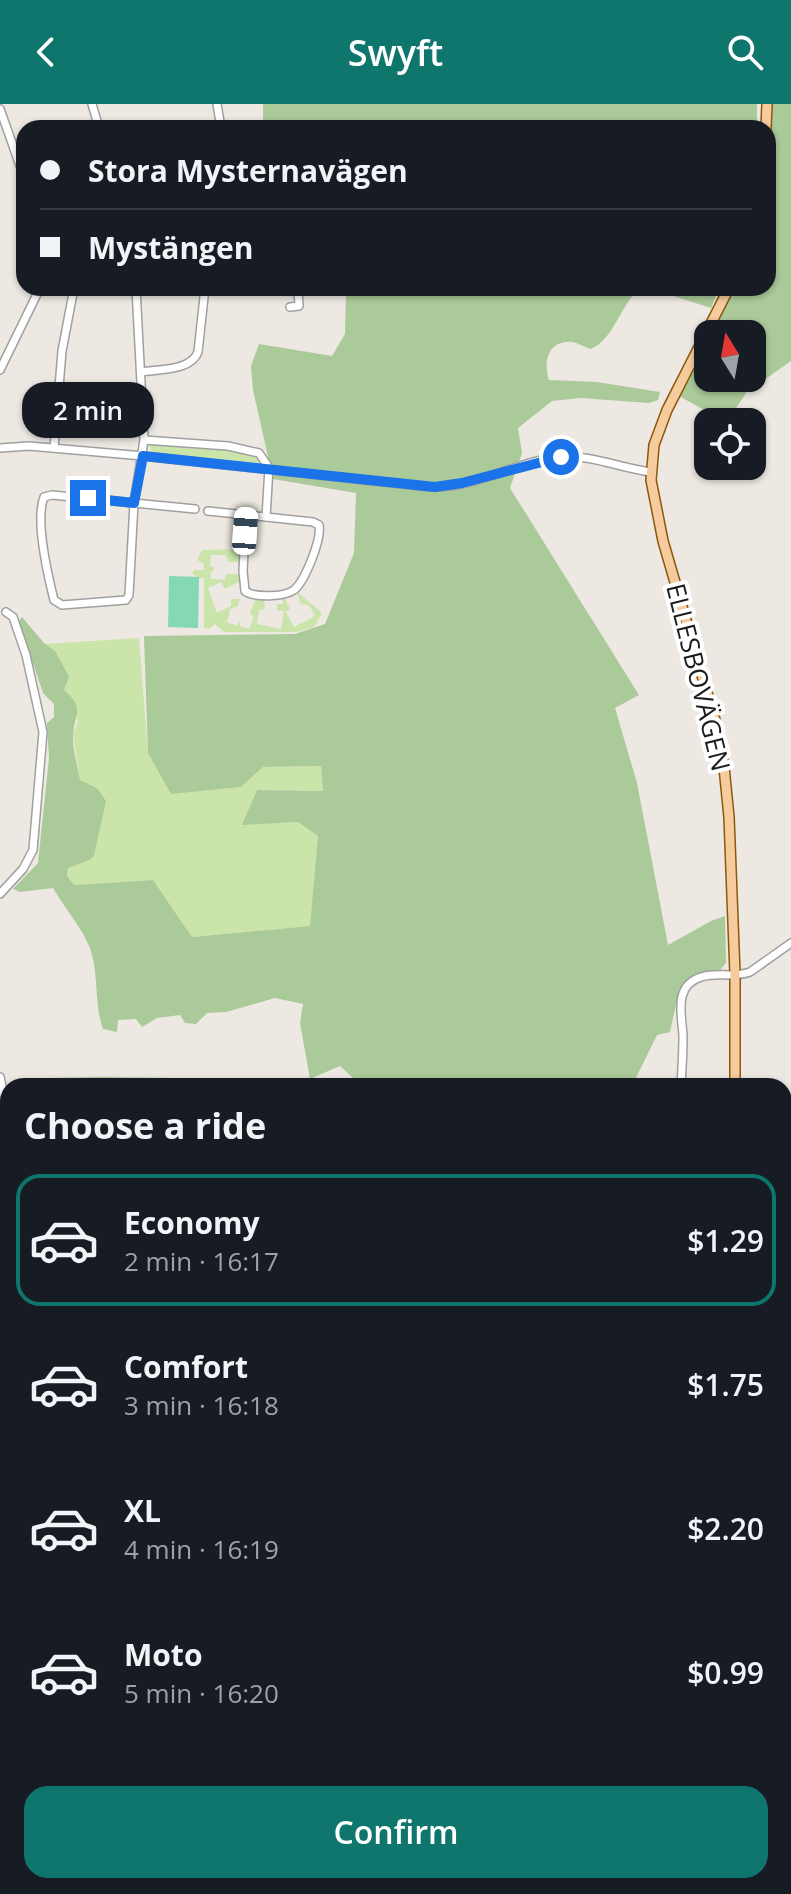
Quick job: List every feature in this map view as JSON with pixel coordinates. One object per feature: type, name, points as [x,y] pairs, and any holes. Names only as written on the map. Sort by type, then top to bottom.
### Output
[{"type":"main road","name":"ELLESBOVÄGEN","points":[[725,296],[667,410],[654,445],[651,472],[656,513],[715,720],[724,767],[730,820],[735,1078]]},
{"type":"street","points":[[0,109],[16,154]]},
{"type":"street","points":[[0,370],[36,296]]},
{"type":"street","points":[[54,448],[62,351],[72,296]]},
{"type":"street","points":[[136,296],[144,440],[134,503],[128,598],[107,602],[56,603],[45,552],[42,499],[52,495],[134,503],[195,509]]},
{"type":"street","points":[[141,372],[185,365],[196,359],[204,296]]},
{"type":"street","points":[[290,307],[299,306],[298,296]]},
{"type":"street","points":[[144,440],[249,449],[262,455],[269,468],[266,517]]},
{"type":"street","points":[[0,448],[54,448],[435,487],[561,457],[589,459],[651,472]]},
{"type":"street","points":[[208,511],[313,522],[320,527],[315,550],[294,590],[254,595],[246,592],[243,585],[246,515]]},
{"type":"street","points":[[0,894],[23,869],[33,850],[43,732],[26,655],[13,617],[6,612]]},
{"type":"street","points":[[681,1078],[681,996],[690,983],[701,977],[750,972],[791,943]]},
{"type":"green space","points":[[263,104],[757,104],[757,120],[263,120]]},
{"type":"green space","points":[[770,104],[791,104],[791,361],[766,379],[766,320],[719,320],[731,296],[776,296],[776,120],[770,120]]},
{"type":"green space","points":[[346,296],[632,296],[599,344],[591,349],[564,342],[553,348],[547,360],[547,373],[549,380],[597,382],[660,392],[658,400],[649,403],[580,398],[552,401],[518,428],[522,453],[510,488],[639,695],[615,708],[637,783],[668,945],[725,916],[726,963],[720,970],[696,977],[688,983],[675,1008],[670,1032],[657,1035],[636,1078],[353,1078],[340,1066],[310,1078],[300,1023],[303,1004],[275,998],[226,1012],[207,1013],[196,1024],[185,1023],[180,1015],[157,1018],[142,1027],[136,1019],[118,1020],[117,1032],[103,1029],[93,958],[78,925],[53,888],[20,892],[13,889],[38,863],[49,758],[47,723],[54,717],[54,704],[43,693],[19,621],[22,617],[55,651],[69,677],[64,690],[77,707],[73,740],[80,780],[97,788],[106,801],[94,855],[68,868],[67,876],[74,885],[153,880],[192,937],[310,926],[318,836],[298,822],[242,825],[257,790],[323,791],[321,766],[263,767],[241,787],[171,794],[148,753],[144,636],[295,634],[325,624],[354,553],[356,493],[273,479],[253,390],[251,366],[259,344],[332,356],[345,334]]},
{"type":"green space","points":[[673,296],[716,296],[711,308]]},
{"type":"green space","points":[[694,368],[694,392],[747,392],[736,408],[700,408],[679,396]]},
{"type":"green space","points":[[149,445],[229,449],[255,455],[262,460],[256,464],[156,454]]},
{"type":"green space","points":[[241,549],[240,562],[229,562],[225,555],[211,555],[210,566],[214,570],[211,579],[225,580],[226,574],[240,574],[239,582],[225,589],[221,582],[208,588],[217,613],[231,606],[231,599],[240,599],[237,607],[231,608],[227,622],[237,626],[240,621],[240,626],[249,629],[254,617],[250,613],[256,599],[264,598],[265,609],[259,610],[257,624],[281,629],[284,611],[277,610],[277,604],[283,604],[284,597],[290,609],[286,612],[294,627],[315,616],[309,605],[301,604],[297,592],[322,613],[314,627],[296,632],[224,632],[215,624],[209,629],[204,628],[204,577],[199,579],[192,573],[194,570],[204,570],[204,564],[197,560],[202,550]]},
{"type":"green space","points":[[169,576],[199,577],[198,628],[168,627]]},
{"type":"green space","points":[[139,638],[148,753],[171,793],[241,787],[263,767],[321,766],[323,791],[257,790],[243,824],[299,822],[318,836],[311,926],[192,937],[153,880],[74,885],[67,876],[68,868],[102,814],[105,801],[97,788],[80,780],[73,735],[78,721],[64,690],[65,683],[44,644]]},
{"type":"green space","points":[[100,1077],[175,1078],[47,1078]]},
{"type":"route","points":[[88,498],[134,503],[143,456],[435,487],[561,457]]}]
